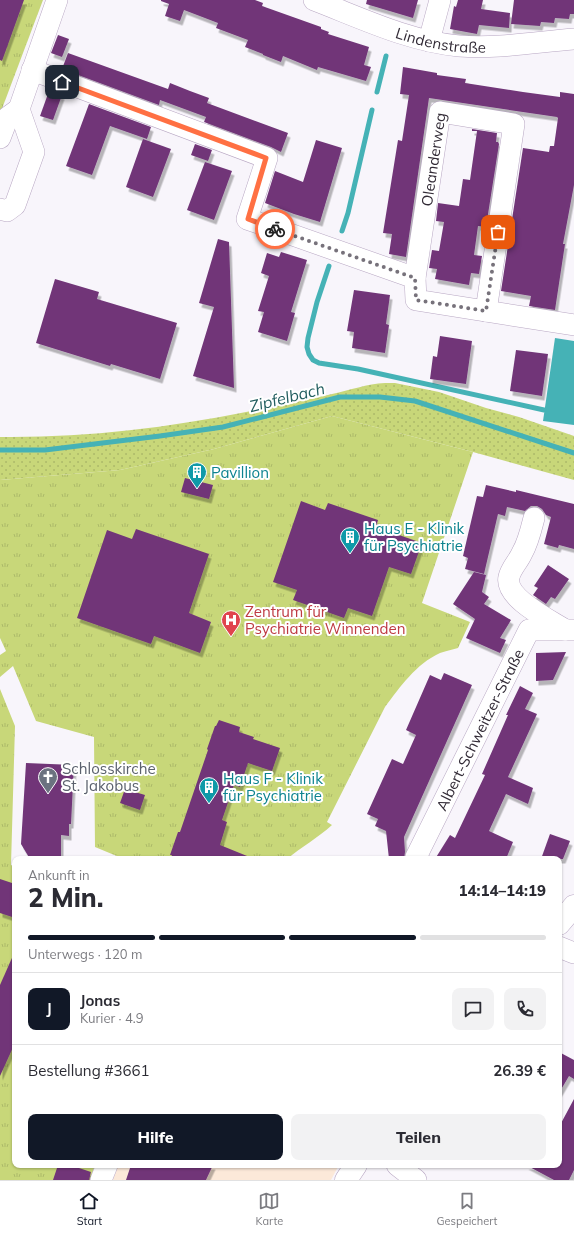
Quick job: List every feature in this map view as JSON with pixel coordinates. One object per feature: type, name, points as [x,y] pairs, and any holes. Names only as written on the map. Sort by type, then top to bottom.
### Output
[{"type":"street","points":[[0,138],[8,117],[19,109],[57,0]]},
{"type":"street","name":"Lindenstraße","points":[[314,0],[386,28],[429,41],[459,46],[486,46],[574,39]]},
{"type":"street","points":[[429,41],[440,0]]},
{"type":"street","points":[[32,70],[266,158],[248,219],[415,278],[416,300],[574,325]]},
{"type":"street","points":[[0,209],[7,211],[15,205],[34,152],[19,109]]},
{"type":"street","name":"Oleanderweg","points":[[415,278],[440,112],[514,124],[486,311]]},
{"type":"street","name":"Albert-Schweitzer-Straße","points":[[534,518],[522,553],[513,567],[508,579],[510,590],[517,599],[569,630]]},
{"type":"street","name":"Albert-Schweitzer-Straße","points":[[416,856],[529,630],[569,630]]},
{"type":"street","points":[[562,920],[574,906]]},
{"type":"street","points":[[562,948],[574,953]]},
{"type":"street","points":[[102,1180],[106,1168]]},
{"type":"street","points":[[346,1180],[354,1168]]},
{"type":"street","points":[[401,1168],[416,1180]]},
{"type":"shaded area","points":[[117,1168],[337,1168],[331,1180],[113,1180]]},
{"type":"green space","points":[[0,0],[43,0],[0,114]]},
{"type":"green space","points":[[385,383],[395,383],[439,392],[574,436],[574,480],[473,452],[332,416],[214,449],[120,470],[0,480],[0,437],[93,434],[185,423]]},
{"type":"green space","name":"Zentrum für Psychiatrie Winnenden","points":[[332,416],[473,452],[422,603],[470,622],[458,648],[440,653],[423,663],[403,684],[385,707],[327,822],[332,825],[291,856],[117,856],[95,847],[94,737],[36,721],[13,666],[0,677],[0,655],[6,651],[0,638],[0,480],[120,470],[214,449]]},
{"type":"green space","points":[[0,689],[15,726],[11,865],[12,1168],[94,1168],[90,1180],[0,1180]]},
{"type":"water","points":[[555,338],[574,341],[574,425],[543,421]]},
{"type":"building","points":[[0,0],[24,0],[2,61],[0,60]]},
{"type":"building","points":[[161,0],[255,0],[263,3],[262,6],[321,27],[321,29],[329,32],[328,34],[369,47],[364,65],[371,67],[366,81],[318,67],[317,70],[283,56],[281,62],[245,47],[248,40],[216,28],[218,23],[184,10],[180,21],[165,16],[169,4]]},
{"type":"building","points":[[367,0],[418,0],[413,18],[366,4]]},
{"type":"building","points":[[458,0],[483,0],[481,9],[510,13],[509,28],[479,25],[477,34],[450,29],[454,6],[456,7]]},
{"type":"building","points":[[514,0],[574,0],[574,14],[570,14],[569,19],[555,18],[554,23],[541,22],[540,26],[511,24]]},
{"type":"building","points":[[58,35],[69,39],[62,57],[51,53]]},
{"type":"building","points":[[68,53],[168,89],[170,83],[209,98],[207,103],[288,133],[281,152],[204,122],[206,117],[160,100],[159,105],[62,69]]},
{"type":"building","points":[[403,67],[437,73],[437,75],[466,79],[465,83],[560,97],[560,92],[574,94],[574,185],[563,244],[565,244],[555,310],[529,306],[531,296],[501,291],[523,148],[549,152],[550,146],[554,146],[557,117],[429,98],[406,257],[389,254],[392,234],[383,233],[398,140],[402,141],[409,95],[400,94]]},
{"type":"building","points":[[49,91],[62,95],[53,120],[40,116]]},
{"type":"building","points":[[89,104],[151,127],[147,139],[110,126],[92,175],[66,166]]},
{"type":"building","points":[[472,129],[497,133],[496,142],[499,144],[486,227],[478,226],[474,255],[482,256],[479,274],[471,273],[469,285],[435,279],[437,269],[429,268],[432,250],[439,251],[444,222],[436,221],[438,203],[459,206],[463,179],[470,180],[477,131],[472,131]]},
{"type":"building","points":[[143,139],[171,149],[153,197],[126,187]]},
{"type":"building","points":[[316,140],[342,148],[320,222],[265,203],[275,171],[303,182]]},
{"type":"building","points":[[195,144],[212,150],[208,161],[191,155]]},
{"type":"building","points":[[205,162],[232,171],[214,220],[187,210]]},
{"type":"building","points":[[218,239],[229,242],[234,388],[193,376],[214,307],[199,303]]},
{"type":"building","points":[[281,252],[307,260],[291,312],[295,313],[287,341],[258,332],[264,312],[258,311],[269,276],[261,273],[267,253],[279,257]]},
{"type":"building","points":[[55,279],[99,292],[97,299],[177,323],[160,379],[111,364],[110,366],[36,343]]},
{"type":"building","points":[[354,290],[390,295],[386,324],[389,325],[385,353],[352,348],[354,332],[347,331]]},
{"type":"building","points":[[440,336],[472,341],[466,384],[430,379],[433,356],[437,357]]},
{"type":"building","points":[[516,350],[548,354],[542,396],[510,391]]},
{"type":"building","name":"Pavillion","points":[[185,478],[213,485],[209,499],[181,492]]},
{"type":"building","points":[[486,485],[516,492],[516,490],[574,504],[574,549],[559,545],[558,548],[544,544],[551,517],[546,515],[542,509],[537,506],[531,506],[525,511],[507,507],[505,516],[498,514],[484,574],[465,569],[468,558],[463,556],[477,496],[483,497]]},
{"type":"building","name":"Haus E - Klinik für Psychiatrie","points":[[301,501],[325,510],[328,503],[378,520],[376,527],[422,543],[411,574],[389,567],[372,616],[348,608],[344,618],[293,600],[297,590],[273,582]]},
{"type":"building","points":[[136,529],[209,554],[189,613],[211,622],[200,653],[154,636],[151,644],[77,618],[107,530],[132,539]]},
{"type":"building","points":[[548,565],[569,579],[555,599],[551,597],[546,604],[533,595],[538,588],[534,586]]},
{"type":"building","points":[[474,572],[486,575],[482,592],[489,597],[484,604],[511,620],[500,638],[506,640],[500,653],[466,638],[475,619],[453,604]]},
{"type":"building","points":[[566,652],[553,680],[536,681],[536,653]]},
{"type":"building","points":[[444,673],[472,685],[404,837],[404,856],[389,856],[386,831],[375,826],[378,819],[367,814],[392,759],[403,764],[416,735],[406,730],[430,675],[441,680]]},
{"type":"building","points":[[520,686],[533,693],[525,709],[537,714],[508,777],[533,788],[528,804],[506,794],[489,831],[513,842],[507,856],[437,856],[450,835],[455,838],[485,775],[482,774],[508,715],[506,715]]},
{"type":"building","name":"Haus F - Klinik für Psychiatrie","points":[[219,720],[240,727],[239,732],[254,737],[253,739],[280,748],[272,771],[248,763],[240,787],[234,785],[222,820],[227,822],[220,845],[247,856],[172,856],[170,855],[178,832],[180,832]]},
{"type":"building","name":"Schlosskirche St. Jakobus","points":[[26,763],[74,765],[71,824],[69,824],[69,836],[61,835],[61,856],[28,856],[21,844]]},
{"type":"building","points":[[125,789],[145,795],[140,810],[120,803]]},
{"type":"building","points":[[550,834],[570,841],[563,859],[562,856],[542,856]]},
{"type":"building","points":[[0,879],[12,883],[12,917],[0,913]]},
{"type":"building","points":[[12,958],[12,1050],[0,1076],[0,985]]},
{"type":"building","points":[[562,1054],[574,1060],[574,1079],[569,1076],[562,1088]]},
{"type":"building","points":[[574,1099],[574,1170],[569,1180],[554,1180],[532,1168],[562,1168],[562,1121]]},
{"type":"building","points":[[57,1168],[79,1168],[91,1172],[89,1180],[53,1180]]},
{"type":"building","points":[[130,1168],[212,1168],[206,1180],[126,1180]]},
{"type":"waterway","points":[[377,92],[386,56]]},
{"type":"waterway","points":[[342,231],[348,213],[372,110]]},
{"type":"waterway","points":[[329,266],[317,302],[308,338],[307,347],[313,360],[319,363],[358,369],[544,410]]},
{"type":"waterway","name":"Zipfelbach","points":[[0,450],[45,450],[160,436],[223,427],[340,397],[380,397],[415,401],[574,453]]},
{"type":"way so far","points":[[275,229],[415,278],[416,300],[486,311],[498,232]]},
{"type":"place","name":"Pavillion","points":[[197,489]]},
{"type":"place","name":"Haus E - Klinik für Psychiatrie","points":[[350,554]]},
{"type":"place","name":"Zentrum für Psychiatrie Winnenden","points":[[231,637]]},
{"type":"place","name":"Schlosskirche St. Jakobus","points":[[48,794]]},
{"type":"place","name":"Haus F - Klinik für Psychiatrie","points":[[209,804]]},
{"type":"route","points":[[62,82],[266,158],[248,219],[275,229]]}]
